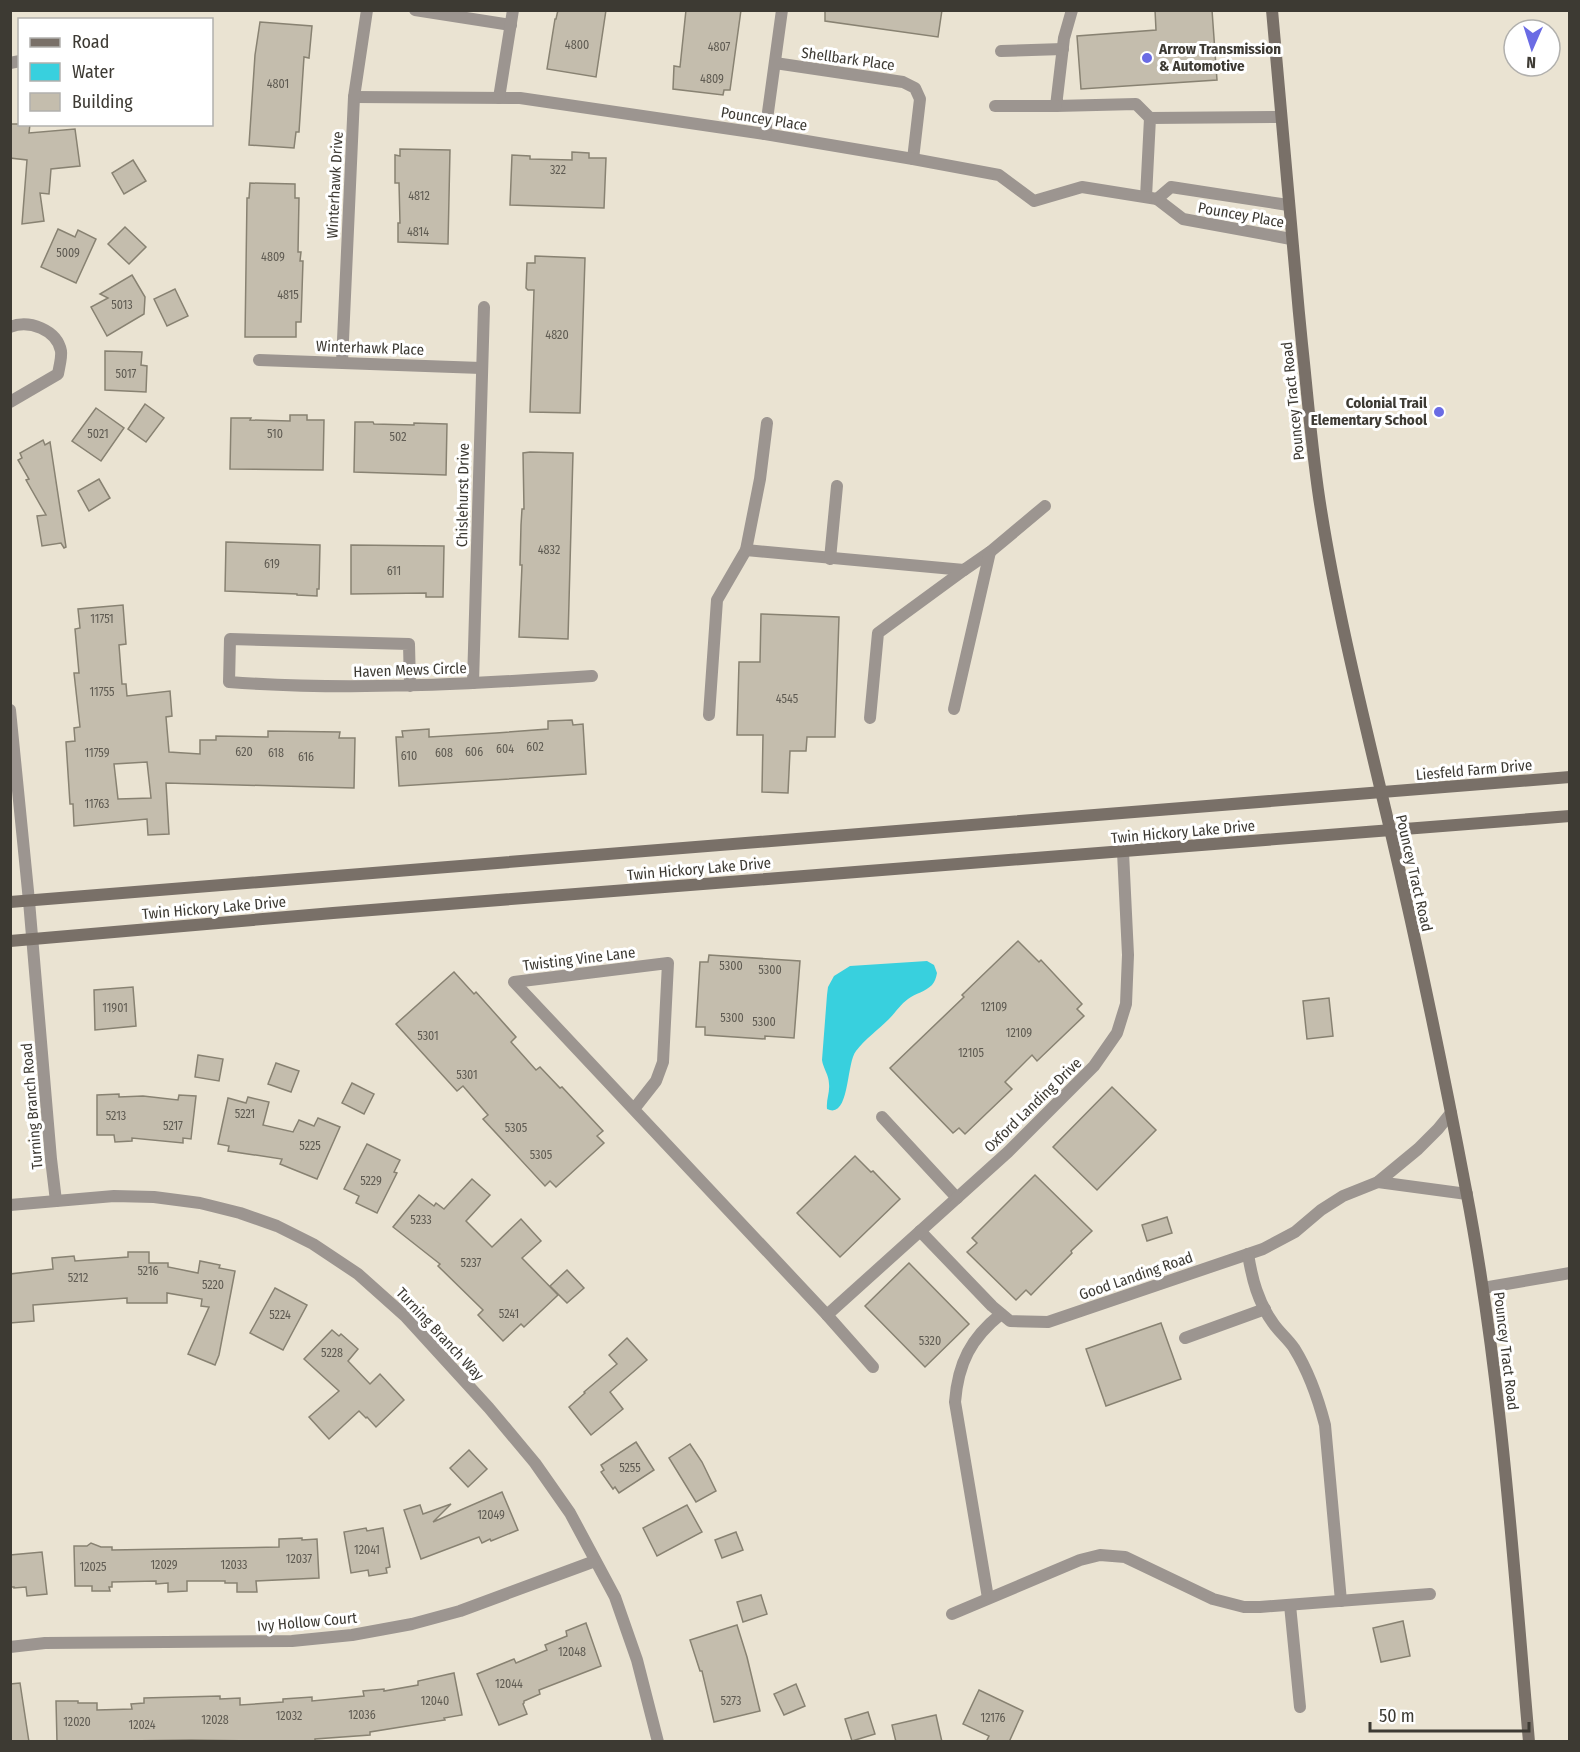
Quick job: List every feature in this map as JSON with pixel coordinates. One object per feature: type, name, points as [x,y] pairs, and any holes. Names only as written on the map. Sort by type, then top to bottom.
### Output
[{"type":"street","name":"Winterhawk Drive","points":[[342,362],[354,98],[367,10]]},
{"type":"street","points":[[415,10],[511,25]]},
{"type":"street","points":[[499,98],[513,10]]},
{"type":"street","points":[[765,134],[782,10]]},
{"type":"street","points":[[1056,106],[1064,38],[1072,10]]},
{"type":"street","name":"Pouncey Tract Road","points":[[1272,10],[1311,447],[1347,650],[1390,830],[1451,1113],[1483,1288],[1507,1480],[1529,1742]]},
{"type":"street","points":[[1001,51],[1063,49]]},
{"type":"street","name":"Shellbark Place","points":[[775,63],[903,82],[915,88],[920,99],[913,159]]},
{"type":"street","name":"Pouncey Place","points":[[354,98],[520,98],[765,134],[999,176],[1034,201],[1082,187],[1151,198],[1183,219],[1291,239]]},
{"type":"street","points":[[995,106],[1136,104],[1150,118],[1151,198]]},
{"type":"street","points":[[1150,118],[1281,117]]},
{"type":"street","name":"Pouncey Place","points":[[1151,198],[1171,187],[1288,206]]},
{"type":"street","name":"Chislehurst Drive","points":[[473,683],[484,307]]},
{"type":"street","points":[[10,327],[14,325],[37,326],[53,334],[61,351],[58,374],[10,402]]},
{"type":"street","name":"Winterhawk Place","points":[[259,360],[481,368]]},
{"type":"street","points":[[709,715],[717,600],[746,550],[760,479],[767,423]]},
{"type":"street","points":[[830,559],[837,486]]},
{"type":"street","points":[[870,718],[878,633],[990,552],[1045,506]]},
{"type":"street","points":[[746,550],[964,570]]},
{"type":"street","points":[[954,709],[990,552]]},
{"type":"street","name":"Haven Mews Circle","points":[[410,686],[409,644],[230,639],[229,682],[335,687],[410,686],[592,676]]},
{"type":"street","name":"Turning Branch Road","points":[[10,710],[56,1201]]},
{"type":"street","name":"Liesfeld Farm Drive","points":[[1381,792],[1569,777]]},
{"type":"street","name":"Twin Hickory Lake Drive","points":[[10,902],[1381,792]]},
{"type":"street","points":[[1390,830],[1569,816]]},
{"type":"street","name":"Twin Hickory Lake Drive","points":[[10,941],[321,914],[1390,830]]},
{"type":"street","name":"Oxford Landing Drive","points":[[827,1315],[1008,1152],[1094,1066],[1117,1033],[1126,1004],[1128,965],[1124,852]]},
{"type":"street","name":"Twisting Vine Lane","points":[[634,1109],[656,1081],[663,1062],[668,963],[514,982],[827,1315],[873,1367]]},
{"type":"street","points":[[1378,1182],[1418,1149],[1451,1113]]},
{"type":"street","points":[[882,1117],[957,1198]]},
{"type":"street","points":[[1378,1182],[1467,1194]]},
{"type":"street","name":"Good Landing Road","points":[[920,1232],[992,1306],[1010,1321],[1048,1322],[1263,1249],[1295,1232],[1321,1210],[1343,1196],[1378,1182]]},
{"type":"street","name":"Turning Branch Way","points":[[10,1205],[114,1196],[154,1197],[201,1203],[277,1226],[314,1244],[358,1274],[405,1316],[489,1408],[535,1463],[570,1513],[615,1597],[637,1660],[658,1742]]},
{"type":"street","points":[[1248,1254],[1257,1292],[1273,1322],[1293,1346],[1304,1366],[1325,1425],[1341,1602]]},
{"type":"street","points":[[1483,1288],[1569,1273]]},
{"type":"street","points":[[1185,1338],[1265,1309]]},
{"type":"street","points":[[988,1598],[955,1402],[959,1373],[968,1352],[979,1334],[1001,1314]]},
{"type":"street","points":[[952,1614],[1080,1560],[1100,1555],[1125,1557],[1213,1599],[1244,1607],[1430,1594]]},
{"type":"street","name":"Ivy Hollow Court","points":[[10,1647],[45,1643],[292,1641],[352,1635],[412,1624],[460,1611],[595,1561]]},
{"type":"street","points":[[1290,1605],[1300,1707]]},
{"type":"water","points":[[927,961],[934,965],[937,973],[933,984],[905,1001],[856,1051],[844,1099],[834,1110],[827,1109],[829,1081],[822,1060],[828,987],[834,976],[850,966]]},
{"type":"building","points":[[558,10],[606,10],[596,77],[547,69]]},
{"type":"building","points":[[686,10],[741,10],[730,90],[724,90],[723,95],[673,89],[674,66],[680,67]]},
{"type":"building","points":[[825,10],[942,10],[938,37],[825,21]]},
{"type":"building","name":"Arrow Transmission & Automotive","points":[[1155,10],[1212,10],[1217,80],[1081,89],[1077,36],[1156,30]]},
{"type":"building","points":[[260,22],[312,26],[309,58],[304,57],[299,132],[296,132],[294,148],[249,145],[255,55]]},
{"type":"building","points":[[10,124],[30,126],[29,133],[75,129],[80,166],[51,169],[49,194],[40,193],[44,221],[22,224],[27,160],[10,158]]},
{"type":"building","points":[[400,149],[450,150],[448,244],[398,242],[399,183],[395,183],[395,155],[400,156]]},
{"type":"building","points":[[572,152],[589,153],[589,158],[606,158],[604,208],[510,205],[512,155],[530,156],[530,159],[572,160]]},
{"type":"building","points":[[133,160],[146,181],[124,194],[112,173]]},
{"type":"building","points":[[250,183],[295,184],[295,198],[299,198],[298,252],[301,252],[300,261],[303,261],[301,322],[296,322],[296,337],[245,337],[247,198],[249,198]]},
{"type":"building","points":[[125,227],[146,247],[129,264],[108,244]]},
{"type":"building","points":[[58,229],[75,237],[78,230],[96,239],[76,283],[41,267]]},
{"type":"building","points":[[535,256],[585,258],[580,413],[530,412],[534,290],[526,288],[527,263],[535,263]]},
{"type":"building","points":[[132,275],[145,297],[144,314],[107,336],[91,307],[108,298],[100,294]]},
{"type":"building","points":[[175,289],[188,316],[167,326],[154,299]]},
{"type":"building","points":[[105,351],[142,352],[141,365],[147,366],[146,392],[105,390]]},
{"type":"building","points":[[145,404],[164,418],[146,442],[128,429]]},
{"type":"building","points":[[96,408],[124,428],[101,461],[72,441]]},
{"type":"building","points":[[290,415],[307,415],[307,420],[324,420],[323,470],[230,469],[231,418],[290,421]]},
{"type":"building","points":[[355,422],[447,424],[446,475],[354,472]]},
{"type":"building","points":[[43,440],[45,445],[50,442],[66,547],[64,548],[61,543],[42,546],[37,516],[46,515],[26,480],[29,479],[18,460],[22,458],[20,453]]},
{"type":"building","points":[[523,453],[573,453],[568,639],[519,637],[521,525],[522,509],[524,509]]},
{"type":"building","points":[[99,479],[110,498],[89,511],[78,491]]},
{"type":"building","points":[[226,542],[320,545],[317,596],[225,591]]},
{"type":"building","points":[[351,545],[444,546],[443,597],[426,597],[426,593],[351,594]]},
{"type":"building","points":[[123,605],[126,644],[119,645],[122,684],[126,684],[127,696],[170,691],[172,716],[166,717],[169,752],[200,754],[200,740],[216,740],[216,736],[268,737],[268,731],[340,732],[339,738],[355,738],[354,788],[166,783],[169,834],[148,835],[147,819],[74,826],[73,804],[70,804],[66,742],[75,741],[74,728],[80,727],[74,673],[79,673],[75,629],[80,628],[78,609]],"holes":[[[147,762],[151,798],[118,799],[114,764]]]},
{"type":"building","points":[[761,614],[839,617],[835,737],[807,737],[806,751],[790,751],[788,793],[762,792],[763,735],[737,735],[739,662],[760,662]]},
{"type":"building","points":[[572,720],[573,725],[583,724],[586,774],[399,786],[396,737],[403,737],[402,731],[429,729],[429,737],[496,733],[548,729],[548,721]]},
{"type":"building","points":[[1018,941],[1039,962],[1041,960],[1082,1004],[1077,1009],[1084,1016],[1037,1061],[1032,1055],[1005,1082],[1012,1089],[965,1134],[959,1128],[953,1133],[890,1068]]},
{"type":"building","points":[[709,955],[800,961],[794,1038],[765,1036],[765,1039],[705,1035],[705,1027],[696,1027],[700,962],[708,962]]},
{"type":"building","points":[[454,972],[474,994],[476,992],[516,1037],[511,1042],[536,1070],[540,1067],[560,1088],[562,1087],[603,1131],[597,1136],[604,1143],[556,1187],[550,1181],[545,1186],[483,1119],[488,1115],[463,1086],[457,1091],[396,1024]]},
{"type":"building","points":[[133,987],[136,1026],[95,1030],[94,990]]},
{"type":"building","points":[[1329,998],[1333,1036],[1307,1039],[1303,1001]]},
{"type":"building","points":[[198,1055],[223,1059],[219,1081],[195,1077]]},
{"type":"building","points":[[276,1063],[299,1071],[291,1092],[268,1084]]},
{"type":"building","points":[[352,1083],[374,1094],[364,1114],[342,1103]]},
{"type":"building","points":[[1112,1087],[1156,1130],[1097,1190],[1053,1147]]},
{"type":"building","points":[[119,1094],[119,1097],[143,1096],[178,1100],[179,1095],[196,1096],[191,1139],[183,1138],[183,1143],[132,1138],[132,1141],[115,1142],[114,1135],[97,1135],[97,1095]]},
{"type":"building","points":[[248,1097],[269,1102],[263,1125],[293,1132],[299,1120],[314,1126],[318,1118],[340,1127],[317,1179],[280,1164],[282,1159],[228,1151],[229,1146],[218,1144],[228,1098],[246,1103]]},
{"type":"building","points":[[367,1144],[400,1160],[394,1172],[397,1173],[377,1213],[356,1203],[359,1196],[344,1189]]},
{"type":"building","points":[[855,1156],[900,1199],[840,1257],[797,1213]]},
{"type":"building","points":[[1035,1175],[1092,1231],[1031,1295],[1026,1290],[1016,1300],[967,1252],[977,1243],[972,1238]]},
{"type":"building","points":[[472,1179],[490,1195],[466,1221],[492,1247],[521,1219],[541,1241],[522,1258],[558,1295],[524,1327],[521,1324],[503,1341],[478,1315],[483,1310],[438,1266],[440,1264],[393,1227],[419,1195],[434,1206],[436,1203],[444,1209]]},
{"type":"building","points":[[1167,1217],[1172,1233],[1147,1241],[1142,1225]]},
{"type":"building","points":[[128,1252],[149,1252],[149,1263],[168,1263],[168,1267],[198,1273],[200,1261],[235,1271],[219,1355],[215,1365],[188,1354],[209,1307],[201,1306],[202,1299],[167,1293],[167,1303],[127,1303],[127,1298],[33,1305],[34,1321],[10,1323],[10,1274],[53,1269],[52,1258],[74,1256],[75,1261],[128,1257]]},
{"type":"building","points":[[909,1263],[969,1324],[925,1367],[865,1306]]},
{"type":"building","points":[[567,1270],[584,1288],[567,1303],[550,1286]]},
{"type":"building","points":[[275,1288],[307,1305],[283,1350],[250,1333]]},
{"type":"building","points":[[1161,1323],[1181,1379],[1106,1406],[1086,1349]]},
{"type":"building","points":[[332,1330],[339,1336],[341,1334],[358,1349],[348,1361],[370,1384],[380,1374],[404,1400],[376,1427],[359,1411],[329,1439],[309,1417],[339,1391],[304,1359]]},
{"type":"building","points":[[627,1338],[647,1360],[610,1392],[623,1409],[591,1435],[569,1407],[617,1364],[609,1355]]},
{"type":"building","points":[[636,1442],[654,1470],[619,1493],[615,1487],[613,1489],[601,1472],[604,1470],[601,1465]]},
{"type":"building","points":[[690,1444],[716,1491],[696,1502],[669,1458]]},
{"type":"building","points":[[469,1450],[487,1469],[468,1487],[450,1468]]},
{"type":"building","points":[[502,1492],[518,1530],[482,1543],[479,1537],[421,1559],[404,1510],[420,1505],[423,1514],[451,1504],[433,1522]]},
{"type":"building","points":[[687,1505],[702,1532],[657,1556],[643,1528]]},
{"type":"building","points":[[366,1528],[367,1531],[383,1528],[390,1567],[386,1568],[387,1573],[369,1576],[368,1570],[351,1573],[344,1532]]},
{"type":"building","points":[[736,1532],[743,1550],[722,1558],[715,1540]]},
{"type":"building","points":[[302,1538],[302,1540],[317,1539],[319,1578],[256,1581],[257,1592],[237,1592],[237,1583],[225,1583],[225,1581],[187,1581],[187,1591],[168,1592],[168,1583],[156,1584],[156,1581],[112,1582],[112,1587],[109,1587],[110,1591],[92,1591],[92,1586],[75,1586],[74,1546],[87,1546],[91,1543],[101,1547],[112,1547],[112,1550],[279,1547],[279,1539]]},
{"type":"building","points":[[42,1552],[47,1594],[27,1596],[26,1587],[10,1587],[10,1555]]},
{"type":"building","points":[[761,1595],[767,1614],[743,1622],[737,1602]]},
{"type":"building","points":[[1403,1621],[1410,1656],[1381,1662],[1373,1628]]},
{"type":"building","points":[[586,1623],[601,1666],[539,1690],[540,1694],[524,1701],[527,1714],[499,1725],[477,1674],[514,1659],[516,1663],[547,1650],[545,1645],[567,1636],[566,1631]]},
{"type":"building","points":[[737,1625],[760,1711],[714,1722],[702,1671],[700,1671],[690,1640]]},
{"type":"building","points":[[454,1673],[462,1715],[444,1718],[445,1720],[370,1732],[370,1735],[315,1739],[315,1742],[191,1740],[57,1742],[56,1701],[97,1703],[97,1710],[132,1709],[131,1704],[144,1703],[144,1698],[220,1696],[220,1699],[240,1698],[240,1705],[312,1697],[312,1701],[364,1696],[363,1691],[384,1689],[384,1691],[418,1685],[418,1681]]},
{"type":"building","points":[[20,1683],[29,1742],[10,1742],[10,1684]]},
{"type":"building","points":[[796,1684],[805,1706],[784,1715],[774,1694]]},
{"type":"building","points":[[979,1690],[1023,1711],[1009,1742],[986,1742],[989,1736],[963,1724]]},
{"type":"building","points":[[868,1712],[875,1734],[852,1741],[845,1719]]},
{"type":"building","points":[[936,1715],[942,1742],[896,1742],[892,1725]]},
{"type":"place","name":"Arrow Transmission & Automotive","points":[[1147,58]]},
{"type":"place","name":"Colonial Trail Elementary School","points":[[1439,412]]}]
